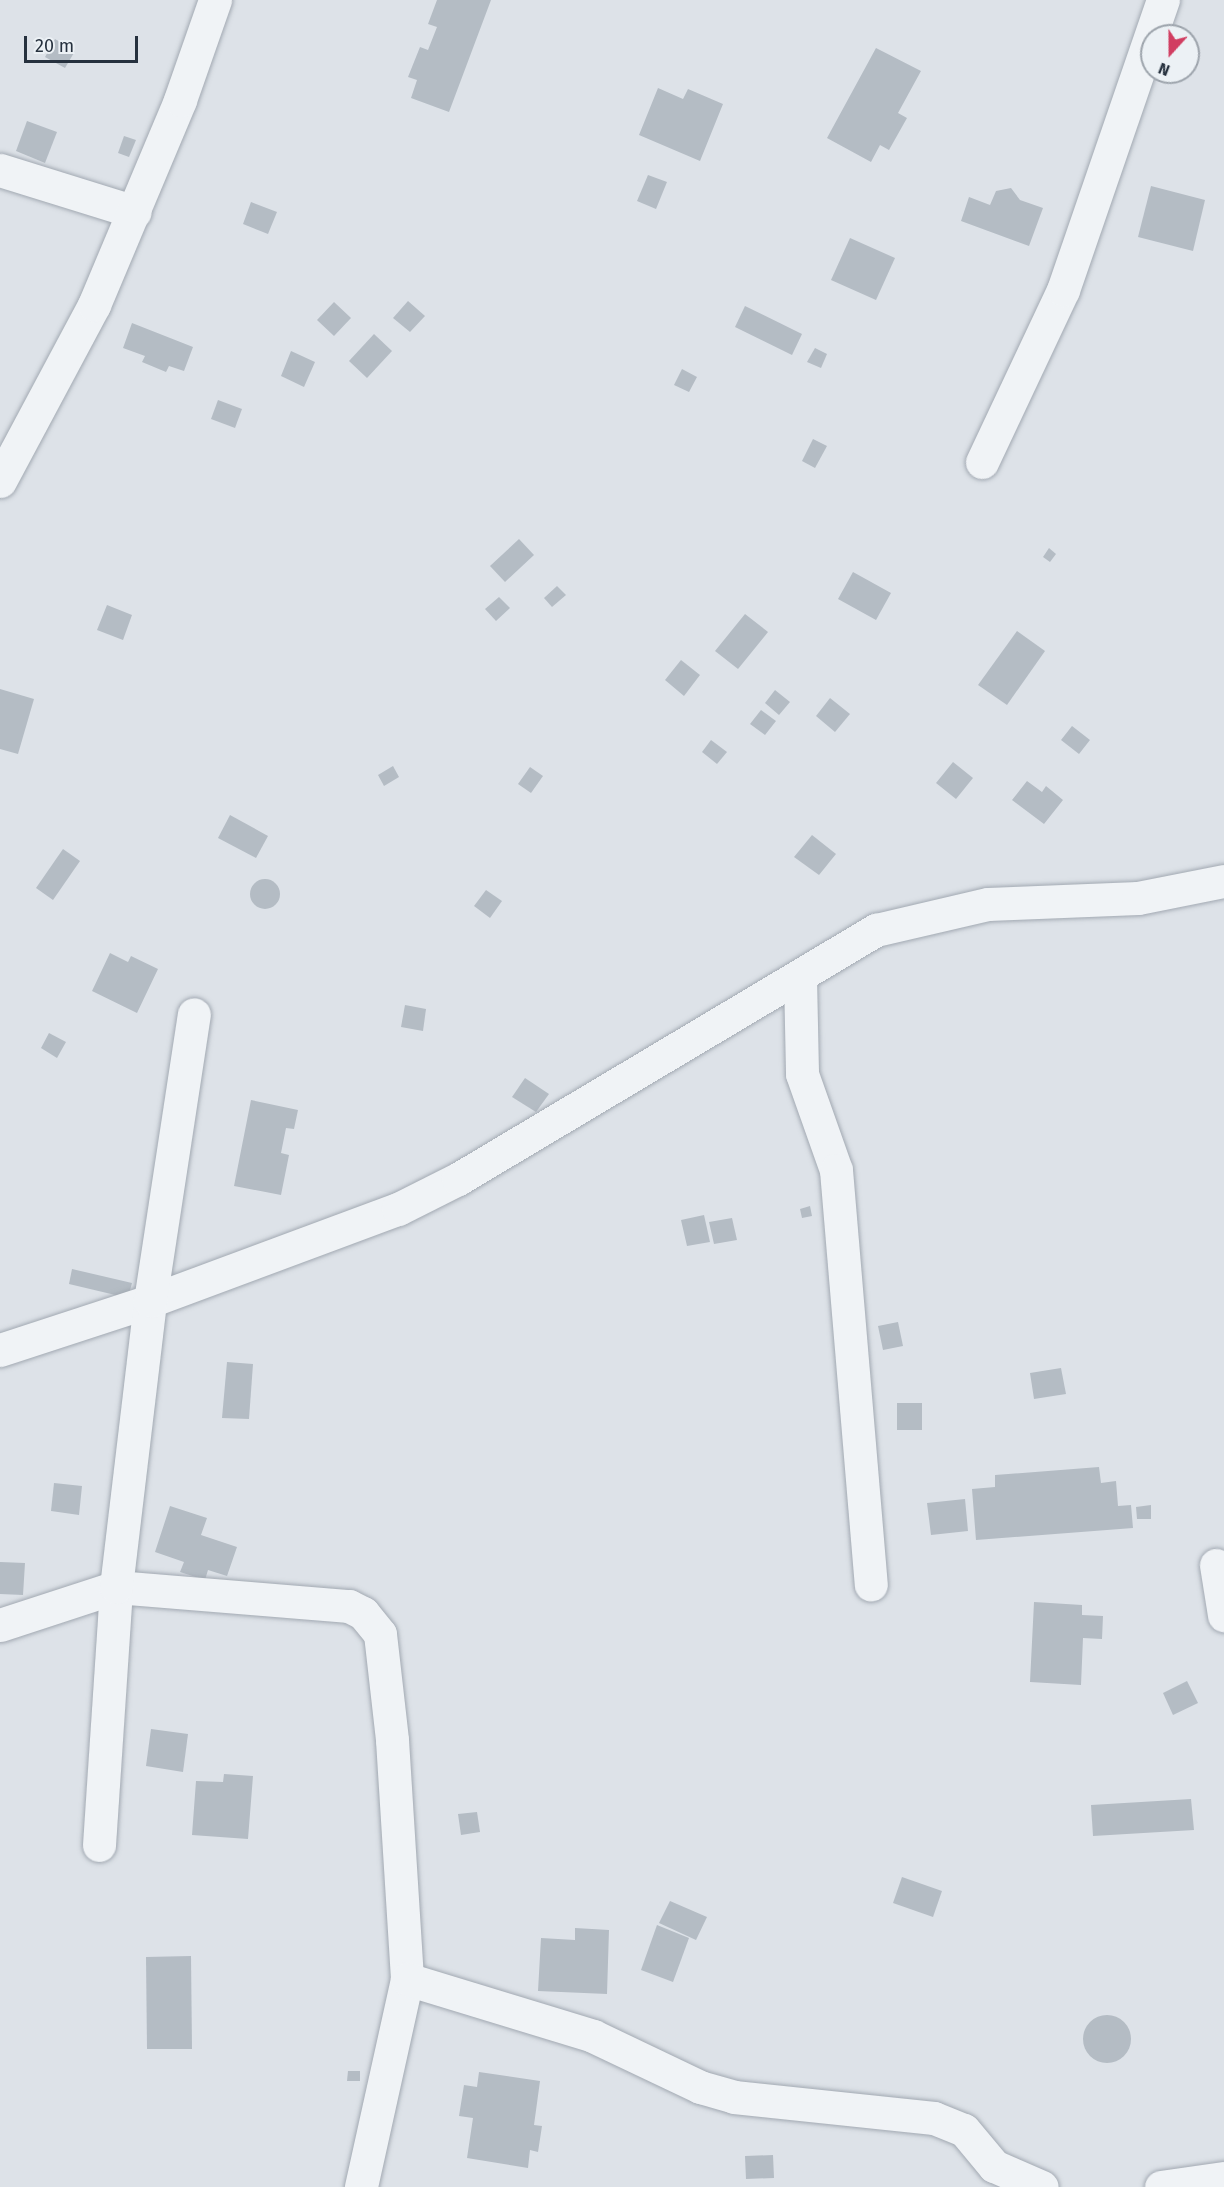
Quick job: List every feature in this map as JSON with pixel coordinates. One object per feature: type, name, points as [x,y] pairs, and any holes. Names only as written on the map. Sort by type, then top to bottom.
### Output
[{"type":"street","points":[[0,481],[81,331],[135,212],[215,0]]},
{"type":"street","points":[[982,462],[1063,290],[1163,0]]},
{"type":"street","points":[[0,170],[135,212]]},
{"type":"street","points":[[0,1350],[150,1301],[398,1209],[458,1179],[876,930],[988,904],[1138,898],[1224,881]]},
{"type":"street","points":[[800,977],[802,1074],[836,1170],[871,1585]]},
{"type":"street","points":[[99,1845],[116,1587],[150,1301],[194,1014]]},
{"type":"street","points":[[1216,1565],[1224,1615]]},
{"type":"street","points":[[0,1625],[116,1587],[349,1606],[363,1613],[380,1634],[392,1740],[407,1979],[361,2187]]},
{"type":"street","points":[[407,1979],[593,2036],[700,2087],[734,2097],[933,2118],[964,2130],[994,2166],[1042,2187]]},
{"type":"street","points":[[1161,2187],[1224,2178]]},
{"type":"building","points":[[437,0],[491,0],[449,112],[411,98],[417,80],[408,77],[420,47],[428,50],[437,27],[428,24]]},
{"type":"building","points":[[55,39],[75,51],[65,68],[45,57]]},
{"type":"building","points":[[876,48],[921,71],[898,113],[907,118],[889,150],[880,145],[871,162],[827,138]]},
{"type":"building","points":[[658,88],[683,99],[688,89],[723,104],[700,161],[639,135]]},
{"type":"building","points":[[27,121],[57,132],[45,163],[16,151]]},
{"type":"building","points":[[124,136],[136,140],[129,157],[118,153]]},
{"type":"building","points":[[648,175],[667,182],[656,209],[637,201]]},
{"type":"building","points":[[1151,186],[1205,200],[1193,251],[1138,237]]},
{"type":"building","points":[[1011,188],[1020,200],[1043,208],[1029,246],[961,221],[969,197],[990,205],[996,191]]},
{"type":"building","points":[[251,202],[277,212],[268,234],[243,224]]},
{"type":"building","points":[[850,238],[895,258],[876,300],[831,280]]},
{"type":"building","points":[[408,301],[425,316],[410,332],[393,318]]},
{"type":"building","points":[[334,302],[351,318],[334,336],[317,320]]},
{"type":"building","points":[[745,306],[802,334],[792,355],[735,327]]},
{"type":"building","points":[[132,323],[193,347],[184,371],[169,366],[166,372],[142,362],[145,356],[123,348]]},
{"type":"building","points":[[374,334],[392,351],[367,378],[349,361]]},
{"type":"building","points":[[815,348],[827,354],[821,368],[807,362]]},
{"type":"building","points":[[291,351],[315,362],[304,387],[281,376]]},
{"type":"building","points":[[682,369],[697,377],[689,392],[674,385]]},
{"type":"building","points":[[218,400],[242,409],[235,428],[211,419]]},
{"type":"building","points":[[813,439],[827,446],[815,468],[802,461]]},
{"type":"building","points":[[519,539],[534,555],[505,582],[490,566]]},
{"type":"building","points":[[1049,548],[1056,554],[1050,562],[1043,557]]},
{"type":"building","points":[[853,572],[891,593],[876,620],[838,599]]},
{"type":"building","points":[[557,586],[566,595],[552,607],[544,598]]},
{"type":"building","points":[[499,597],[510,608],[496,621],[485,609]]},
{"type":"building","points":[[107,605],[132,615],[123,640],[97,630]]},
{"type":"building","points":[[745,614],[768,632],[738,669],[715,651]]},
{"type":"building","points":[[1017,631],[1045,651],[1007,705],[978,685]]},
{"type":"building","points":[[681,660],[700,675],[684,696],[665,680]]},
{"type":"building","points":[[0,689],[34,699],[18,754],[0,749]]},
{"type":"building","points":[[775,690],[790,702],[779,715],[765,703]]},
{"type":"building","points":[[830,698],[850,714],[835,732],[816,716]]},
{"type":"building","points":[[761,710],[776,721],[765,735],[750,724]]},
{"type":"building","points":[[1072,726],[1090,740],[1079,754],[1061,740]]},
{"type":"building","points":[[711,740],[727,752],[717,764],[702,752]]},
{"type":"building","points":[[953,762],[973,778],[956,799],[936,783]]},
{"type":"building","points":[[393,766],[399,777],[384,786],[378,775]]},
{"type":"building","points":[[530,767],[543,776],[531,793],[518,784]]},
{"type":"building","points":[[1027,781],[1042,792],[1046,786],[1063,800],[1044,824],[1012,800]]},
{"type":"building","points":[[230,815],[268,836],[256,858],[218,838]]},
{"type":"building","points":[[812,835],[836,854],[819,875],[794,857]]},
{"type":"building","points":[[63,849],[80,861],[53,900],[36,888]]},
{"type":"building","points":[[265,879],[276,883],[280,894],[276,905],[265,909],[254,905],[250,894],[254,883]]},
{"type":"building","points":[[486,890],[502,901],[490,918],[474,906]]},
{"type":"building","points":[[110,953],[128,962],[131,956],[158,969],[137,1013],[92,991]]},
{"type":"building","points":[[405,1005],[426,1009],[423,1031],[401,1027]]},
{"type":"building","points":[[49,1033],[66,1042],[57,1058],[41,1048]]},
{"type":"building","points":[[525,1078],[549,1094],[536,1112],[512,1097]]},
{"type":"building","points":[[251,1100],[298,1110],[294,1129],[286,1128],[281,1153],[289,1155],[281,1195],[234,1186]]},
{"type":"building","points":[[810,1206],[812,1216],[802,1218],[800,1209]]},
{"type":"building","points":[[704,1215],[710,1242],[687,1246],[681,1220]]},
{"type":"building","points":[[732,1218],[737,1240],[714,1244],[709,1222]]},
{"type":"building","points":[[72,1269],[132,1283],[128,1298],[69,1284]]},
{"type":"building","points":[[898,1322],[903,1346],[883,1350],[878,1326]]},
{"type":"building","points":[[227,1362],[253,1364],[249,1419],[222,1418]]},
{"type":"building","points":[[1061,1368],[1066,1394],[1034,1399],[1030,1373]]},
{"type":"building","points":[[897,1403],[922,1403],[922,1430],[897,1430]]},
{"type":"building","points":[[1099,1467],[1101,1483],[1116,1481],[1118,1506],[1131,1505],[1133,1528],[976,1540],[972,1489],[995,1487],[995,1475]]},
{"type":"building","points":[[54,1483],[82,1486],[79,1515],[51,1511]]},
{"type":"building","points":[[965,1499],[968,1531],[931,1535],[927,1503]]},
{"type":"building","points":[[1151,1505],[1151,1519],[1137,1519],[1136,1507]]},
{"type":"building","points":[[170,1506],[207,1518],[201,1535],[237,1547],[227,1576],[208,1570],[205,1580],[180,1572],[184,1562],[155,1552]]},
{"type":"building","points":[[0,1562],[25,1563],[23,1595],[0,1594]]},
{"type":"building","points":[[1034,1602],[1082,1605],[1082,1615],[1103,1616],[1102,1639],[1083,1638],[1081,1685],[1030,1682]]},
{"type":"building","points":[[1187,1681],[1198,1703],[1173,1715],[1163,1693]]},
{"type":"building","points":[[151,1729],[188,1734],[183,1772],[146,1766]]},
{"type":"building","points":[[224,1774],[253,1776],[248,1839],[192,1835],[196,1781],[223,1782]]},
{"type":"building","points":[[1191,1799],[1194,1830],[1093,1836],[1091,1805]]},
{"type":"building","points":[[477,1812],[480,1832],[461,1835],[458,1814]]},
{"type":"building","points":[[902,1877],[942,1891],[933,1917],[893,1903]]},
{"type":"building","points":[[670,1901],[707,1917],[696,1940],[659,1923]]},
{"type":"building","points":[[657,1925],[689,1938],[673,1982],[641,1970]]},
{"type":"building","points":[[575,1928],[609,1930],[607,1994],[538,1991],[541,1938],[575,1940]]},
{"type":"building","points":[[191,1956],[192,2049],[147,2049],[146,1957]]},
{"type":"building","points":[[1102,2015],[1112,2015],[1124,2022],[1131,2034],[1131,2044],[1124,2056],[1112,2063],[1102,2063],[1087,2052],[1083,2044],[1083,2034],[1094,2019]]},
{"type":"building","points":[[348,2071],[360,2071],[360,2081],[347,2081]]},
{"type":"building","points":[[479,2072],[540,2081],[534,2125],[542,2126],[538,2152],[530,2150],[528,2168],[467,2158],[473,2118],[459,2116],[464,2085],[477,2087]]},
{"type":"building","points":[[773,2155],[774,2178],[746,2179],[745,2156]]}]
